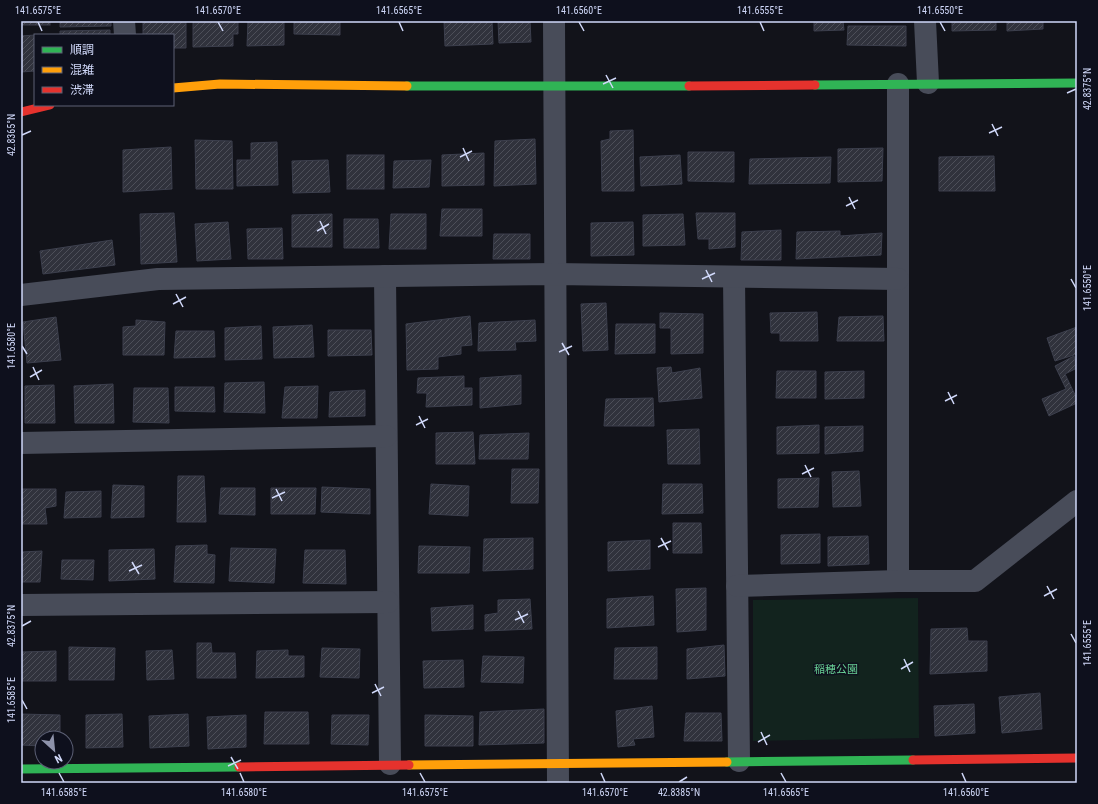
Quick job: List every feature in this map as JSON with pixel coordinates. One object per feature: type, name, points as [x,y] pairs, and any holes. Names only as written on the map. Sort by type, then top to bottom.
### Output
[{"type":"street","points":[[124,21],[125,34]]},
{"type":"street","points":[[554,21],[558,773]]},
{"type":"street","points":[[925,21],[928,83]]},
{"type":"street","points":[[174,88],[220,84],[555,87],[928,83],[1077,84]]},
{"type":"street","points":[[898,84],[898,581]]},
{"type":"street","points":[[21,112],[46,106]]},
{"type":"street","points":[[21,295],[158,279],[555,274],[898,279]]},
{"type":"street","points":[[385,276],[390,764]]},
{"type":"street","points":[[734,277],[739,761]]},
{"type":"street","points":[[21,443],[386,436]]},
{"type":"street","points":[[737,586],[898,581],[975,581],[1077,501]]},
{"type":"street","points":[[21,605],[388,602]]},
{"type":"street","points":[[21,769],[390,764],[558,773],[739,761],[1077,758]]},
{"type":"green space","name":"稲穂公園","points":[[918,598],[919,738],[753,741],[753,600]]},
{"type":"building","points":[[21,21],[50,21],[50,25],[21,25]]},
{"type":"building","points":[[60,21],[111,21],[111,26],[60,27]]},
{"type":"building","points":[[143,21],[186,21],[186,48],[174,48],[174,34],[143,34]]},
{"type":"building","points":[[193,21],[238,21],[238,34],[233,34],[233,46],[193,47]]},
{"type":"building","points":[[248,21],[284,21],[284,45],[247,46]]},
{"type":"building","points":[[294,21],[340,21],[340,35],[294,34]]},
{"type":"building","points":[[444,21],[492,21],[493,44],[445,46]]},
{"type":"building","points":[[498,21],[530,21],[531,42],[499,43]]},
{"type":"building","points":[[814,21],[843,21],[844,30],[814,31]]},
{"type":"building","points":[[952,21],[996,21],[996,30],[952,31]]},
{"type":"building","points":[[1007,21],[1043,21],[1043,29],[1007,31]]},
{"type":"building","points":[[848,26],[906,26],[906,46],[847,45]]},
{"type":"building","points":[[110,30],[110,34],[60,34],[60,31]]},
{"type":"building","points":[[34,35],[34,71],[21,72],[21,36]]},
{"type":"building","points":[[633,130],[634,191],[602,191],[601,141],[610,139],[610,131]]},
{"type":"building","points":[[535,139],[536,184],[494,186],[495,141]]},
{"type":"building","points":[[195,140],[232,141],[233,189],[196,189]]},
{"type":"building","points":[[277,142],[278,185],[237,186],[237,160],[251,160],[251,143]]},
{"type":"building","points":[[171,147],[172,189],[123,192],[123,150]]},
{"type":"building","points":[[883,148],[882,181],[838,182],[838,149]]},
{"type":"building","points":[[688,152],[734,152],[734,182],[688,181]]},
{"type":"building","points":[[484,153],[484,185],[442,186],[442,155]]},
{"type":"building","points":[[347,155],[384,155],[384,189],[347,189]]},
{"type":"building","points":[[680,155],[682,184],[641,186],[640,157]]},
{"type":"building","points":[[994,156],[995,191],[939,191],[939,157]]},
{"type":"building","points":[[831,157],[830,183],[749,184],[750,159]]},
{"type":"building","points":[[328,160],[330,192],[293,193],[292,161]]},
{"type":"building","points":[[431,160],[429,187],[393,188],[394,161]]},
{"type":"building","points":[[442,209],[482,209],[482,236],[440,236]]},
{"type":"building","points":[[174,213],[177,262],[141,264],[140,214]]},
{"type":"building","points":[[696,213],[735,213],[735,247],[709,249],[709,239],[698,239]]},
{"type":"building","points":[[332,214],[332,247],[292,247],[292,215]]},
{"type":"building","points":[[391,214],[426,214],[426,249],[389,249]]},
{"type":"building","points":[[683,214],[685,245],[643,246],[643,215]]},
{"type":"building","points":[[344,219],[378,219],[379,248],[344,248]]},
{"type":"building","points":[[228,222],[231,259],[197,261],[195,224]]},
{"type":"building","points":[[633,222],[634,255],[591,256],[591,223]]},
{"type":"building","points":[[282,228],[283,259],[248,259],[247,229]]},
{"type":"building","points":[[781,230],[781,260],[741,260],[742,232]]},
{"type":"building","points":[[840,231],[840,236],[882,233],[881,255],[796,259],[797,232]]},
{"type":"building","points":[[494,234],[530,234],[530,259],[493,259]]},
{"type":"building","points":[[112,240],[115,265],[43,274],[40,251]]},
{"type":"building","points":[[606,303],[608,350],[583,351],[581,304]]},
{"type":"building","points":[[817,312],[818,341],[780,341],[780,333],[771,333],[770,313]]},
{"type":"building","points":[[660,313],[703,314],[703,353],[671,354],[671,328],[660,328]]},
{"type":"building","points":[[470,316],[472,345],[461,346],[461,354],[438,357],[438,369],[407,370],[406,324]]},
{"type":"building","points":[[883,316],[884,341],[837,341],[839,317]]},
{"type":"building","points":[[56,317],[61,360],[27,363],[23,322]]},
{"type":"building","points":[[136,320],[165,322],[164,355],[123,355],[123,327],[136,326]]},
{"type":"building","points":[[535,320],[536,341],[515,342],[516,350],[478,351],[479,323]]},
{"type":"building","points":[[616,324],[655,324],[655,353],[615,354]]},
{"type":"building","points":[[312,325],[314,357],[274,358],[273,327]]},
{"type":"building","points":[[261,326],[262,359],[225,360],[225,328]]},
{"type":"building","points":[[1077,327],[1077,354],[1055,361],[1047,338]]},
{"type":"building","points":[[328,330],[371,330],[372,355],[328,356]]},
{"type":"building","points":[[176,331],[214,331],[215,357],[174,358]]},
{"type":"building","points":[[1074,356],[1077,368],[1065,374],[1077,399],[1077,403],[1049,416],[1042,399],[1066,389],[1055,366]]},
{"type":"building","points":[[671,367],[672,373],[700,368],[702,398],[659,402],[657,368]]},
{"type":"building","points":[[777,371],[816,371],[816,398],[776,398]]},
{"type":"building","points":[[864,371],[864,398],[825,399],[825,372]]},
{"type":"building","points":[[521,375],[521,404],[480,408],[480,378]]},
{"type":"building","points":[[464,376],[464,388],[472,388],[472,405],[426,407],[427,393],[417,393],[418,378]]},
{"type":"building","points":[[264,382],[265,413],[224,412],[225,383]]},
{"type":"building","points":[[113,384],[114,423],[75,423],[74,386]]},
{"type":"building","points":[[54,385],[55,423],[25,423],[25,386]]},
{"type":"building","points":[[318,386],[317,418],[282,418],[285,387]]},
{"type":"building","points":[[175,387],[214,387],[215,412],[175,411]]},
{"type":"building","points":[[134,388],[168,388],[169,423],[133,422]]},
{"type":"building","points":[[365,390],[365,416],[329,417],[330,392]]},
{"type":"building","points":[[653,398],[654,426],[604,426],[606,399]]},
{"type":"building","points":[[819,425],[819,453],[777,454],[777,427]]},
{"type":"building","points":[[863,426],[863,451],[825,454],[825,427]]},
{"type":"building","points":[[699,429],[700,464],[668,464],[667,430]]},
{"type":"building","points":[[473,432],[475,464],[436,464],[436,433]]},
{"type":"building","points":[[529,433],[528,459],[479,459],[480,435]]},
{"type":"building","points":[[512,469],[539,469],[538,503],[511,503]]},
{"type":"building","points":[[859,471],[861,506],[833,507],[832,472]]},
{"type":"building","points":[[178,476],[204,476],[206,522],[177,522]]},
{"type":"building","points":[[819,478],[818,507],[778,508],[778,479]]},
{"type":"building","points":[[431,484],[469,486],[468,516],[429,514]]},
{"type":"building","points":[[663,484],[702,484],[703,513],[662,514]]},
{"type":"building","points":[[113,485],[144,486],[144,517],[111,518]]},
{"type":"building","points":[[322,487],[370,489],[370,514],[321,512]]},
{"type":"building","points":[[221,488],[255,488],[255,515],[219,514]]},
{"type":"building","points":[[271,488],[316,488],[315,514],[271,514]]},
{"type":"building","points":[[21,489],[56,489],[56,506],[45,508],[47,524],[21,524]]},
{"type":"building","points":[[101,491],[101,517],[64,518],[66,492]]},
{"type":"building","points":[[673,523],[701,523],[702,553],[673,553]]},
{"type":"building","points":[[820,534],[820,563],[781,564],[781,535]]},
{"type":"building","points":[[868,536],[869,564],[828,566],[828,537]]},
{"type":"building","points":[[533,538],[533,569],[483,571],[484,539]]},
{"type":"building","points":[[650,540],[650,569],[608,571],[608,542]]},
{"type":"building","points":[[207,545],[207,554],[215,555],[214,583],[174,582],[176,546]]},
{"type":"building","points":[[419,546],[470,547],[469,573],[418,573]]},
{"type":"building","points":[[231,548],[276,549],[274,583],[229,581]]},
{"type":"building","points":[[154,549],[155,579],[109,581],[109,550]]},
{"type":"building","points":[[305,550],[345,550],[346,584],[303,583]]},
{"type":"building","points":[[42,551],[40,582],[21,582],[21,552]]},
{"type":"building","points":[[62,560],[94,560],[93,580],[61,579]]},
{"type":"building","points":[[706,588],[706,630],[677,632],[676,589]]},
{"type":"building","points":[[653,596],[654,625],[607,628],[607,599]]},
{"type":"building","points":[[530,599],[532,629],[485,631],[485,615],[498,613],[498,600]]},
{"type":"building","points":[[473,605],[473,629],[432,631],[431,608]]},
{"type":"building","points":[[967,628],[968,641],[987,641],[987,671],[930,674],[931,629]]},
{"type":"building","points":[[197,643],[211,643],[212,653],[235,653],[236,678],[197,678]]},
{"type":"building","points":[[724,645],[725,676],[687,679],[687,649]]},
{"type":"building","points":[[69,647],[115,648],[114,680],[69,680]]},
{"type":"building","points":[[657,647],[657,679],[614,679],[615,648]]},
{"type":"building","points":[[322,648],[360,649],[359,678],[320,677]]},
{"type":"building","points":[[172,650],[174,679],[147,680],[146,651]]},
{"type":"building","points":[[288,650],[288,656],[304,656],[304,677],[256,678],[257,651]]},
{"type":"building","points":[[56,651],[56,681],[21,681],[21,652]]},
{"type":"building","points":[[483,656],[524,657],[523,683],[481,682]]},
{"type":"building","points":[[463,660],[464,687],[424,688],[423,661]]},
{"type":"building","points":[[1040,693],[1042,729],[1002,733],[999,697]]},
{"type":"building","points":[[974,704],[975,733],[935,736],[934,706]]},
{"type":"building","points":[[652,706],[654,737],[633,739],[635,745],[618,747],[616,711]]},
{"type":"building","points":[[544,709],[544,743],[479,745],[480,712]]},
{"type":"building","points":[[265,712],[308,712],[309,744],[264,744]]},
{"type":"building","points":[[686,713],[721,713],[722,741],[684,741]]},
{"type":"building","points":[[21,714],[60,715],[60,730],[34,730],[34,746],[21,745]]},
{"type":"building","points":[[122,714],[123,747],[86,748],[86,715]]},
{"type":"building","points":[[188,714],[189,746],[150,748],[149,716]]},
{"type":"building","points":[[246,715],[246,747],[208,749],[207,717]]},
{"type":"building","points":[[332,715],[369,715],[368,745],[331,744]]},
{"type":"building","points":[[425,715],[473,716],[473,746],[425,746]]},
{"type":"traffic: fast","points":[[815,85],[1077,83]]},
{"type":"traffic: fast","points":[[407,86],[689,86]]},
{"type":"traffic: fast","points":[[727,762],[913,760]]},
{"type":"traffic: fast","points":[[21,769],[239,767]]},
{"type":"traffic: slow","points":[[174,88],[220,84],[407,86]]},
{"type":"traffic: slow","points":[[409,765],[727,762]]},
{"type":"traffic: jam","points":[[689,86],[815,85]]},
{"type":"traffic: jam","points":[[21,112],[46,106]]},
{"type":"traffic: jam","points":[[913,760],[1077,758]]},
{"type":"traffic: jam","points":[[239,767],[409,765]]}]
